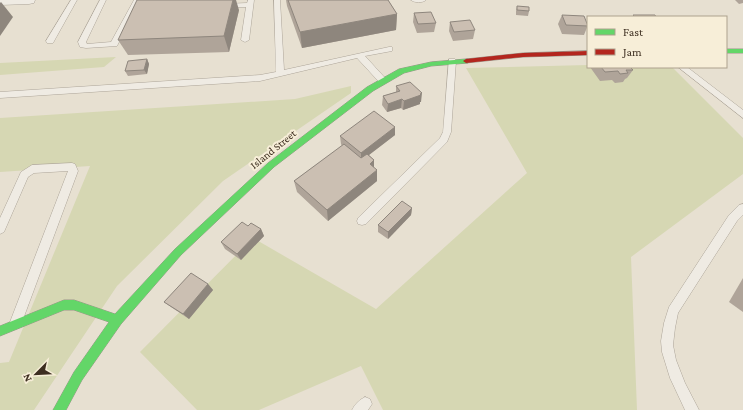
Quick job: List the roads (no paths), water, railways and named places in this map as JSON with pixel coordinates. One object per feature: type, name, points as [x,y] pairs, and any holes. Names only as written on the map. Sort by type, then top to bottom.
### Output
[{"type":"street","points":[[0,1],[29,0]]},
{"type":"street","points":[[727,51],[743,51]]},
{"type":"street","name":"Island Street","points":[[58,410],[78,376],[117,320],[178,252],[271,165],[370,89],[392,76],[412,68],[452,61],[523,55],[587,53]]},
{"type":"street","points":[[0,331],[64,305],[74,305],[117,320]]},
{"type":"lane","points":[[50,41],[74,0]]},
{"type":"lane","points":[[103,0],[82,42],[83,45],[114,44],[136,9],[136,0]]},
{"type":"lane","points":[[414,0],[423,0]]},
{"type":"lane","points":[[214,6],[250,2],[245,40]]},
{"type":"lane","points":[[277,2],[280,72]]},
{"type":"lane","points":[[0,95],[251,79],[389,48]]},
{"type":"lane","points":[[359,55],[383,81]]},
{"type":"lane","points":[[362,221],[444,140],[448,132],[452,61]]},
{"type":"lane","points":[[683,68],[743,115]]},
{"type":"lane","points":[[0,229],[24,175],[28,171],[72,167],[73,170],[15,325]]},
{"type":"lane","points":[[692,410],[684,396],[667,347],[668,328],[673,311],[733,218],[743,208]]}]
